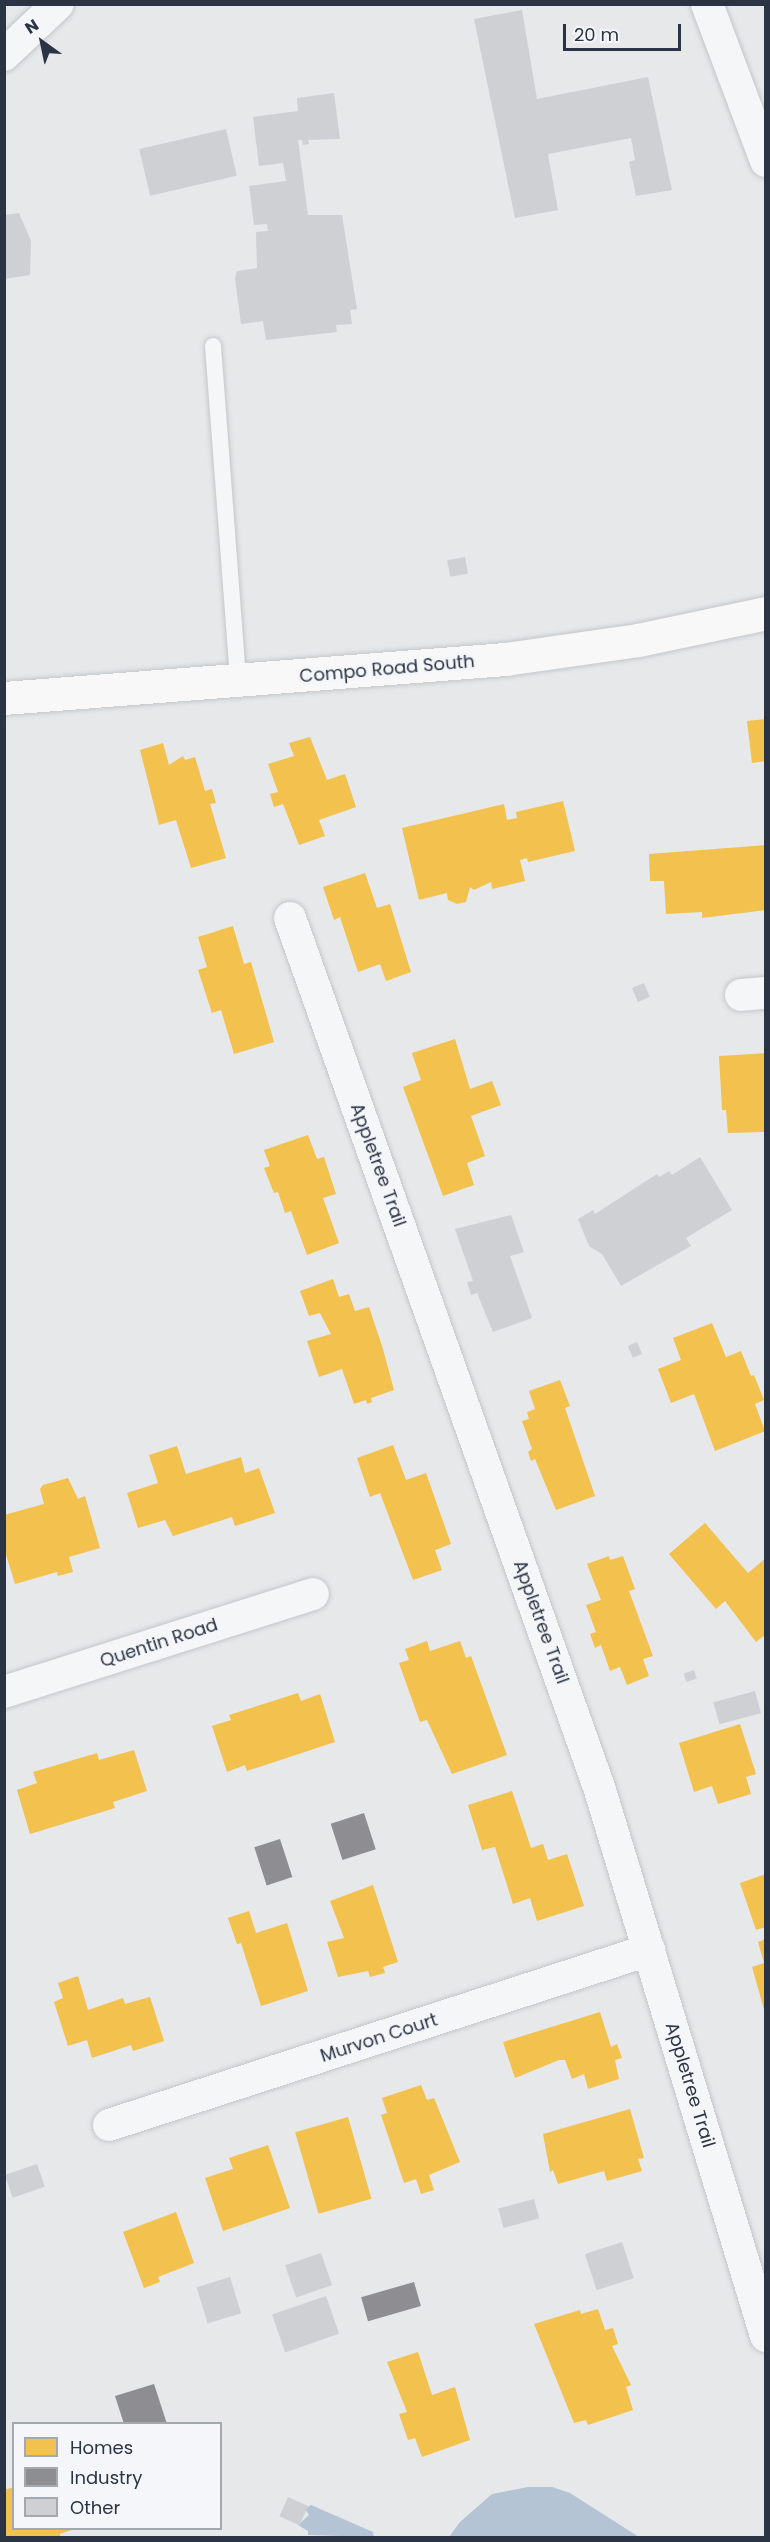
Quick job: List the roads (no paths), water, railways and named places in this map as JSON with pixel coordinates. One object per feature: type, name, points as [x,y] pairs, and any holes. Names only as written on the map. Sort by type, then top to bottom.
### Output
[{"type":"street","points":[[4,55],[58,4]]},
{"type":"street","points":[[707,4],[765,160]]},
{"type":"street","name":"Compo Road South","points":[[4,698],[414,668],[579,650],[765,613]]},
{"type":"street","name":"Appletree Trail","points":[[290,918],[599,1787],[765,2336]]},
{"type":"street","name":"Quentin Road","points":[[4,1692],[313,1594]]},
{"type":"street","name":"Murvon Court","points":[[109,2125],[649,1950]]},
{"type":"lane","points":[[213,346],[238,681]]},
{"type":"water","points":[[528,2487],[552,2487],[570,2493],[639,2537],[449,2537],[460,2522],[492,2494]]},
{"type":"water","points":[[311,2505],[373,2532],[374,2537],[308,2535],[308,2531],[298,2525],[309,2515],[305,2509]]}]
